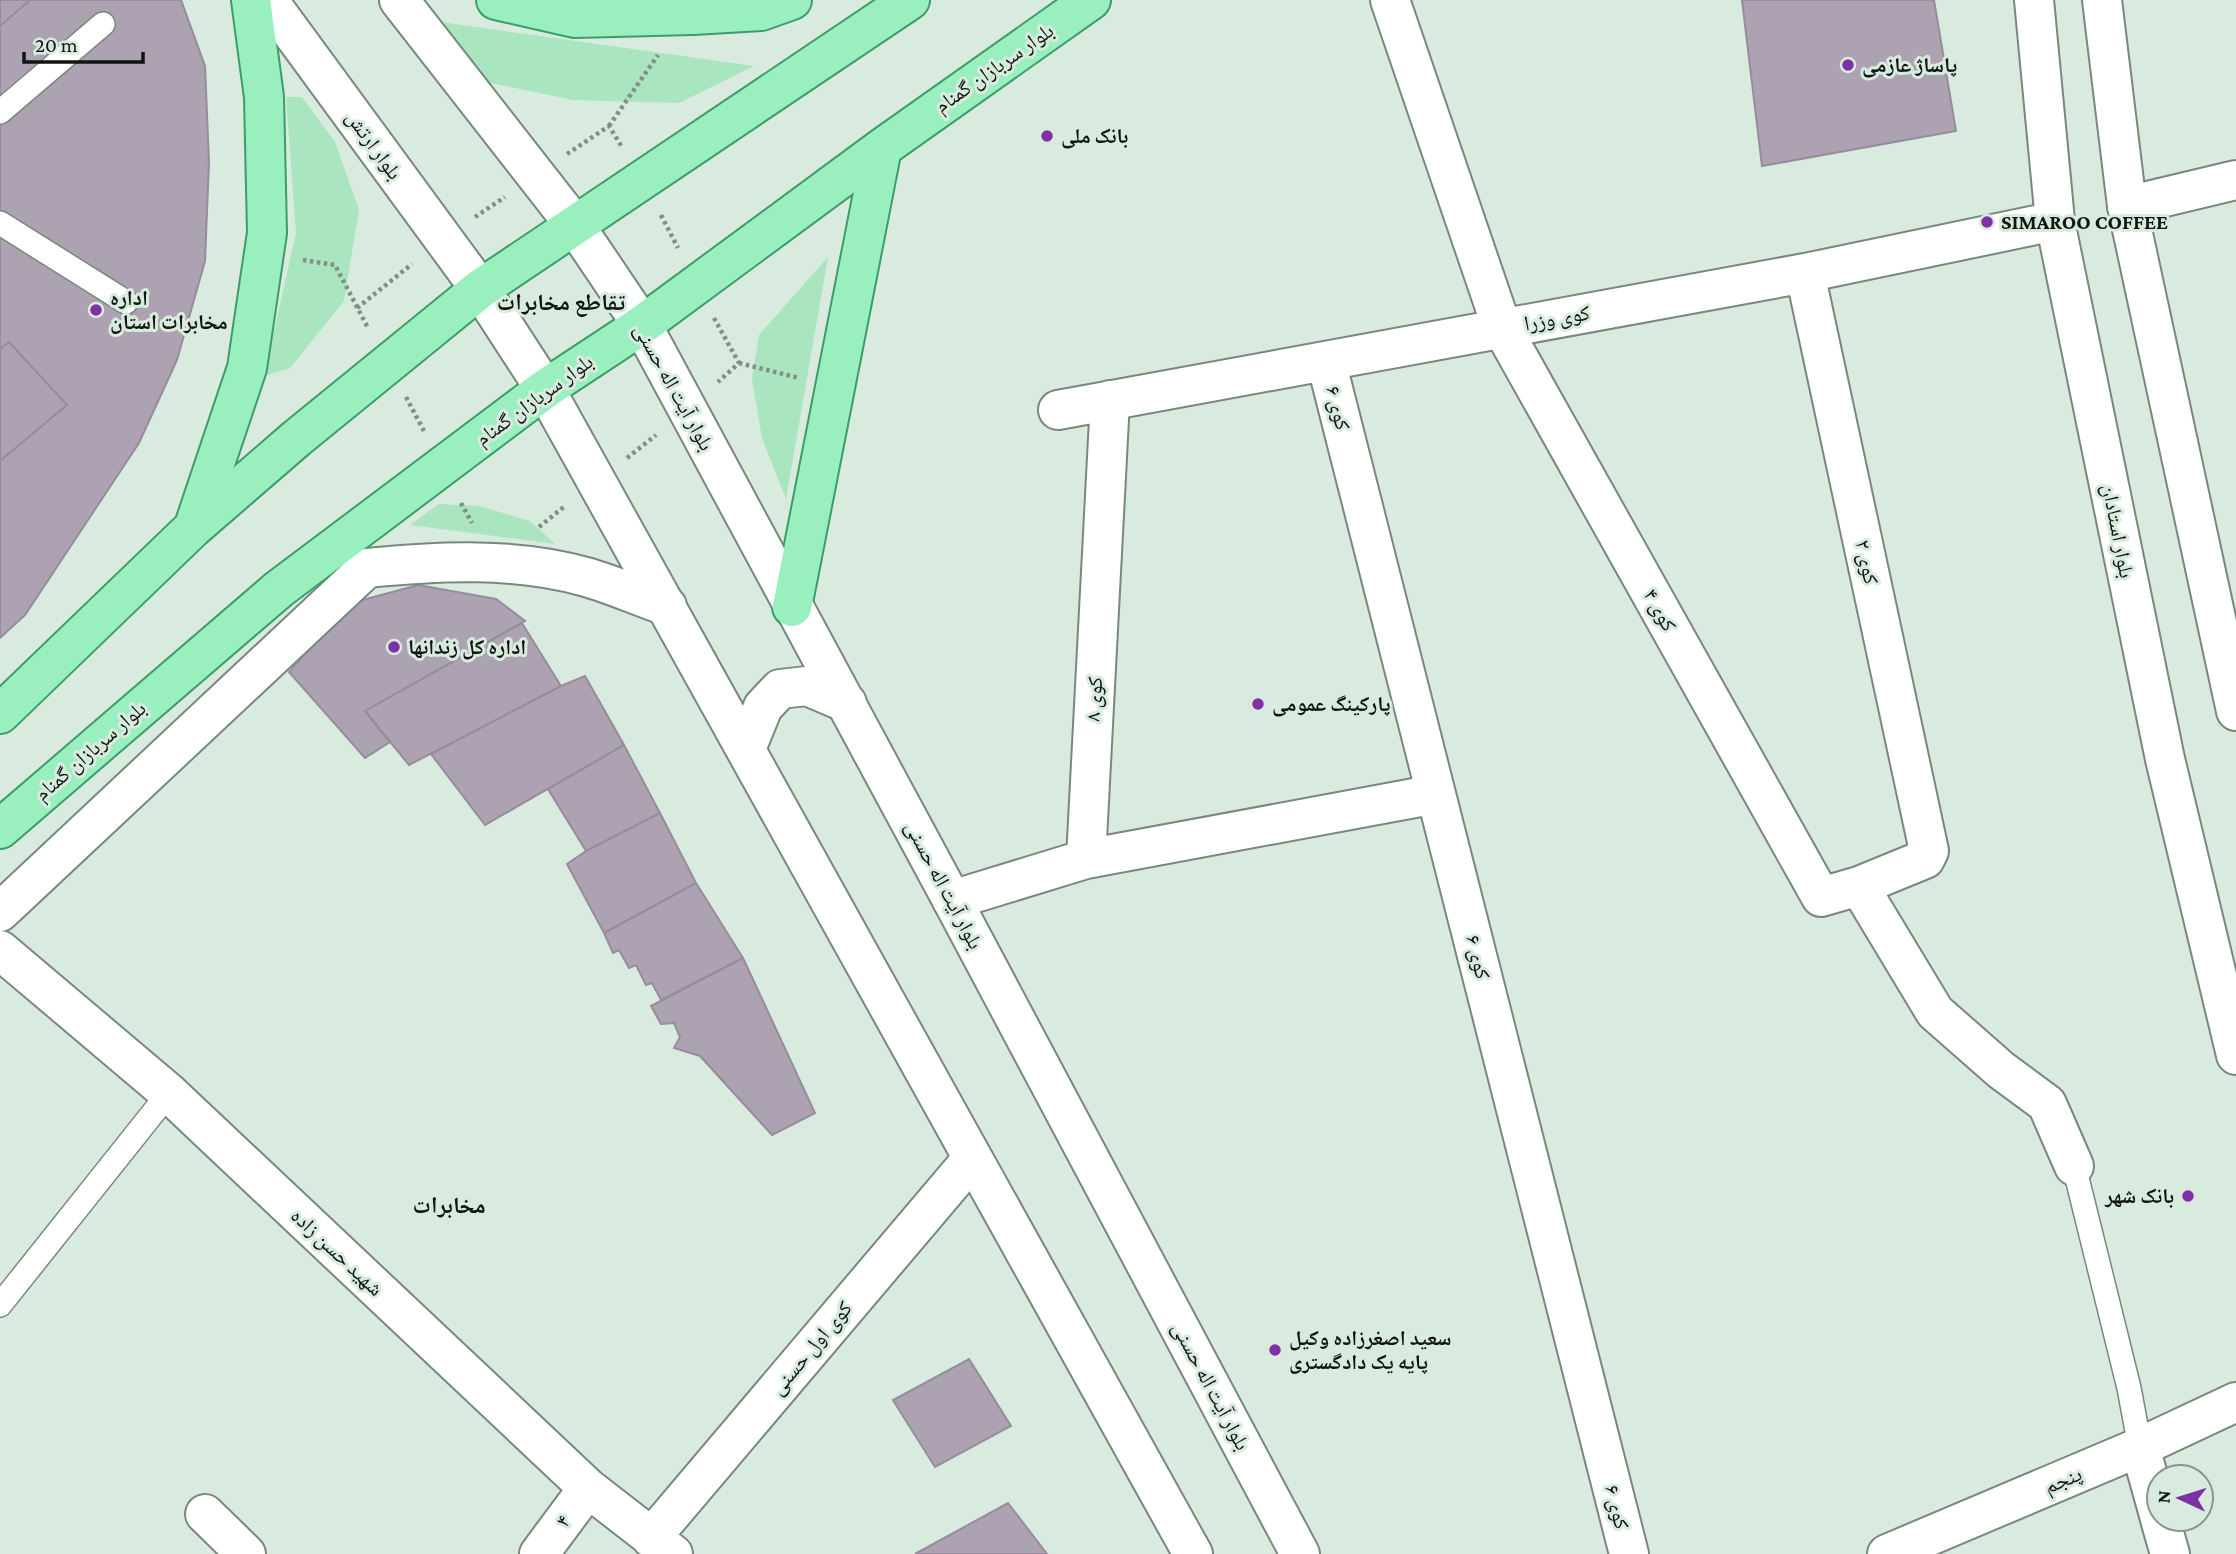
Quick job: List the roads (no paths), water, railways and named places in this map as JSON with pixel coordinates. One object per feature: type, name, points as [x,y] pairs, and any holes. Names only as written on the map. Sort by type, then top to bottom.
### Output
[{"type":"main road","points":[[193,528],[247,368],[267,233],[264,97],[251,0]]},
{"type":"main road","points":[[496,0],[575,18],[761,11],[792,0]]},
{"type":"main road","points":[[0,714],[193,528],[297,438],[480,289],[911,0]]},
{"type":"main road","name":"بلوار سربازان گمنام","points":[[0,829],[279,589],[545,389],[642,326],[882,148],[1091,0]]},
{"type":"main road","points":[[792,607],[882,148]]},
{"type":"street","name":"بلوار ارتش","points":[[268,0],[480,289]]},
{"type":"street","points":[[399,0],[574,224]]},
{"type":"street","name":"کوی ۴","points":[[1390,0],[1502,328],[1821,897],[1859,886]]},
{"type":"street","name":"بلوار استادان","points":[[2034,0],[2055,221],[2165,759],[2236,1055]]},
{"type":"street","points":[[2102,0],[2127,206],[2236,711]]},
{"type":"street","points":[[2127,206],[2236,180]]},
{"type":"street","name":"کوی وزرا","points":[[1058,410],[1805,273],[2055,221]]},
{"type":"street","name":"بلوار آیت اله حسنی","points":[[574,224],[642,326],[792,607],[847,703],[1300,1554]]},
{"type":"street","name":"کوی ۲","points":[[1805,273],[1929,851],[1925,859],[1859,886]]},
{"type":"street","points":[[480,289],[545,389],[1193,1554]]},
{"type":"street","name":"کوی ۶","points":[[1326,361],[1629,1554]]},
{"type":"street","name":"کوی ۸","points":[[1086,859],[1110,400]]},
{"type":"street","points":[[279,589],[367,568],[426,562],[509,562],[586,577],[667,606]]},
{"type":"street","points":[[0,912],[367,568]]},
{"type":"street","points":[[747,749],[763,707],[780,689],[807,686],[847,703]]},
{"type":"street","points":[[952,900],[1086,859],[1437,794]]},
{"type":"street","points":[[1859,886],[1935,1012],[2001,1070],[2047,1104],[2074,1166]]},
{"type":"street","name":"شهید حسن زاده","points":[[0,950],[169,1093],[588,1488],[662,1546]]},
{"type":"street","name":"کوی اول حسنی","points":[[662,1546],[972,1159]]},
{"type":"street","name":"پنجم","points":[[1887,1554],[2140,1447],[2236,1402]]},
{"type":"street","points":[[2140,1447],[2145,1464]]},
{"type":"street","name":"۴","points":[[539,1554],[588,1488]]},
{"type":"street","points":[[205,1514],[246,1554]]},
{"type":"street","points":[[2164,1533],[2170,1554]]},
{"type":"lane","points":[[0,112],[103,24]]},
{"type":"lane","points":[[0,223],[127,302]]},
{"type":"lane","points":[[0,1305],[169,1093]]},
{"type":"lane","points":[[2074,1166],[2129,1388],[2140,1447]]},
{"type":"place","name":"پاساژ عازمی","points":[[1848,65]]},
{"type":"place","name":"بانک ملى","points":[[1047,136]]},
{"type":"place","name":"SIMAROO COFFEE","points":[[1987,222]]},
{"type":"place","name":"اداره مخابرات استان","points":[[96,310]]},
{"type":"place","name":"اداره کل زندانها","points":[[394,647]]},
{"type":"place","name":"پارکینگ عمومی","points":[[1258,704]]},
{"type":"place","name":"بانک شهر","points":[[2188,1196]]},
{"type":"place","name":"سعید اصغرزاده وکیل پایه یک دادگستری","points":[[1275,1350]]},
{"type":"district","name":"تقاطع مخابرات","points":[[561,302]]},
{"type":"district","name":"مخابرات","points":[[449,1205]]}]
